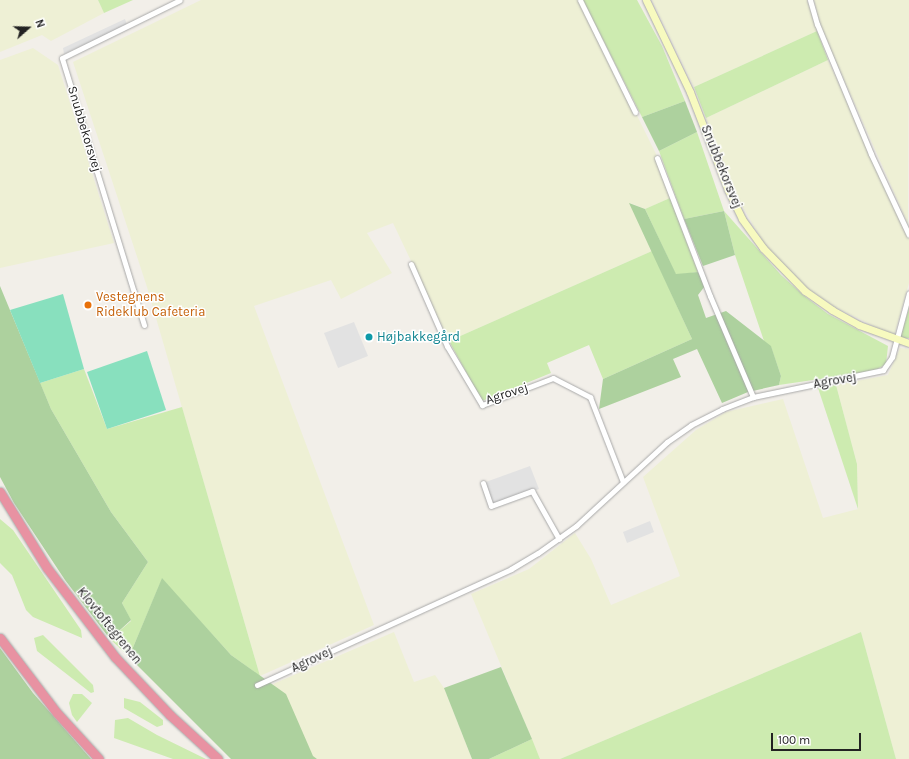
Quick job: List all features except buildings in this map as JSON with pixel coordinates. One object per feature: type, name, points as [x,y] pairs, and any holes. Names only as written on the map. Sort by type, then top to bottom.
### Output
[{"type":"highway","name":"Klovtoftegrenen","points":[[0,492],[47,568],[115,657],[170,715],[218,759]]},
{"type":"highway","points":[[0,638],[52,707],[99,759]]},
{"type":"street","name":"Snubbekorsvej","points":[[144,325],[62,58],[180,0]]},
{"type":"street","points":[[580,0],[635,112]]},
{"type":"street","name":"Snubbekorsvej","points":[[646,0],[687,84],[728,190],[742,219],[762,248],[805,291],[832,310],[896,340],[909,343]]},
{"type":"street","points":[[810,0],[817,24],[871,154],[909,235]]},
{"type":"street","points":[[657,158],[710,296],[754,397]]},
{"type":"street","name":"Agrovej","points":[[411,264],[447,346],[482,405],[553,378],[590,397],[623,482]]},
{"type":"street","points":[[896,340],[909,293]]},
{"type":"street","name":"Agrovej","points":[[257,685],[512,569],[559,539],[667,442],[691,425],[754,397],[874,374],[889,365],[896,340]]},
{"type":"street","points":[[483,484],[491,506],[532,491],[559,539]]},
{"type":"green space","points":[[0,0],[98,0],[104,13],[51,41],[42,35],[0,52]]},
{"type":"green space","points":[[98,0],[133,0],[104,13]]},
{"type":"green space","points":[[201,0],[580,0],[656,154],[668,186],[670,198],[645,209],[630,203],[652,251],[449,341],[393,223],[367,233],[392,273],[341,299],[331,280],[254,306],[374,625],[260,676],[147,287],[73,62]]},
{"type":"green space","points":[[583,0],[637,0],[662,46],[685,101],[642,117]]},
{"type":"green space","points":[[652,0],[807,0],[817,31],[694,87]]},
{"type":"green space","points":[[814,0],[909,0],[908,224],[834,57],[819,21]]},
{"type":"green space","points":[[817,31],[828,60],[706,118],[694,87]]},
{"type":"green space","points":[[33,48],[58,65],[114,243],[0,268],[0,60]]},
{"type":"green space","points":[[828,60],[909,239],[909,283],[894,336],[835,307],[807,288],[766,247],[730,185],[706,118]]},
{"type":"green space","points":[[685,101],[697,132],[659,151],[642,117]]},
{"type":"green space","points":[[697,132],[724,211],[684,219],[659,151]]},
{"type":"green space","points":[[670,198],[698,272],[676,275],[645,209]]},
{"type":"green space","points":[[629,203],[645,209],[676,274],[698,272],[705,286],[698,295],[706,318],[726,311],[771,346],[781,376],[779,385],[748,392],[722,403],[697,349],[673,359],[681,377],[599,409],[603,379],[692,339]]},
{"type":"green space","points":[[724,211],[781,275],[803,295],[828,314],[888,346],[886,364],[874,371],[779,385],[781,376],[771,347],[764,341],[735,255]]},
{"type":"green space","points":[[724,211],[735,255],[703,266],[684,219]]},
{"type":"green space","points":[[652,251],[692,339],[603,379],[589,345],[547,363],[551,373],[482,401],[449,341]]},
{"type":"green space","points":[[0,286],[51,409],[111,512],[148,562],[122,603],[131,620],[110,639],[65,580],[14,503],[0,477]]},
{"type":"green space","points":[[63,294],[84,369],[40,383],[10,310]]},
{"type":"green space","points":[[909,308],[909,338],[900,338]]},
{"type":"green space","points":[[900,348],[909,349],[909,759],[896,759],[861,632],[560,759],[540,759],[471,594],[529,569],[575,533],[591,559],[611,605],[680,576],[643,477],[696,430],[726,412],[783,399],[823,518],[858,509],[857,464],[836,385],[888,375]]},
{"type":"green space","points":[[147,351],[166,410],[107,429],[87,372]]},
{"type":"green space","points":[[84,369],[107,429],[182,407],[260,676],[231,655],[162,579],[129,657],[110,639],[131,621],[122,603],[148,562],[111,512],[51,409],[40,383]]},
{"type":"green space","points":[[836,385],[857,464],[858,509],[818,388]]},
{"type":"green space","points":[[0,519],[13,530],[81,630],[82,638],[33,617],[26,610],[12,575],[0,563]]},
{"type":"green space","points":[[162,578],[231,655],[286,694],[313,756],[317,759],[231,759],[129,657]]},
{"type":"green space","points":[[394,632],[414,682],[435,675],[444,688],[472,759],[317,759],[313,757],[273,684]]},
{"type":"green space","points":[[861,632],[896,759],[560,759]]},
{"type":"green space","points":[[43,635],[93,685],[94,692],[91,693],[37,651],[34,638]]},
{"type":"green space","points":[[0,648],[33,693],[91,759],[0,759]]},
{"type":"green space","points":[[501,667],[532,739],[489,759],[472,759],[444,688]]},
{"type":"green space","points":[[73,694],[82,694],[92,703],[77,722],[72,715],[69,703]]},
{"type":"green space","points":[[124,698],[140,702],[163,720],[163,725],[157,727],[124,708]]},
{"type":"green space","points":[[128,718],[157,735],[206,759],[173,759],[114,738],[115,720]]},
{"type":"green space","points":[[532,739],[540,759],[489,759]]},
{"type":"shaded area","points":[[125,19],[127,25],[64,54],[63,48]]},
{"type":"shaded area","points":[[354,322],[368,356],[338,368],[324,333]]},
{"type":"shaded area","points":[[530,466],[539,489],[491,506],[483,483]]},
{"type":"shaded area","points":[[650,521],[654,532],[627,543],[623,532]]},
{"type":"place","name":"Vestegnens Rideklub Cafeteria","points":[[88,305]]},
{"type":"place","name":"Højbakkegård","points":[[369,337]]}]
